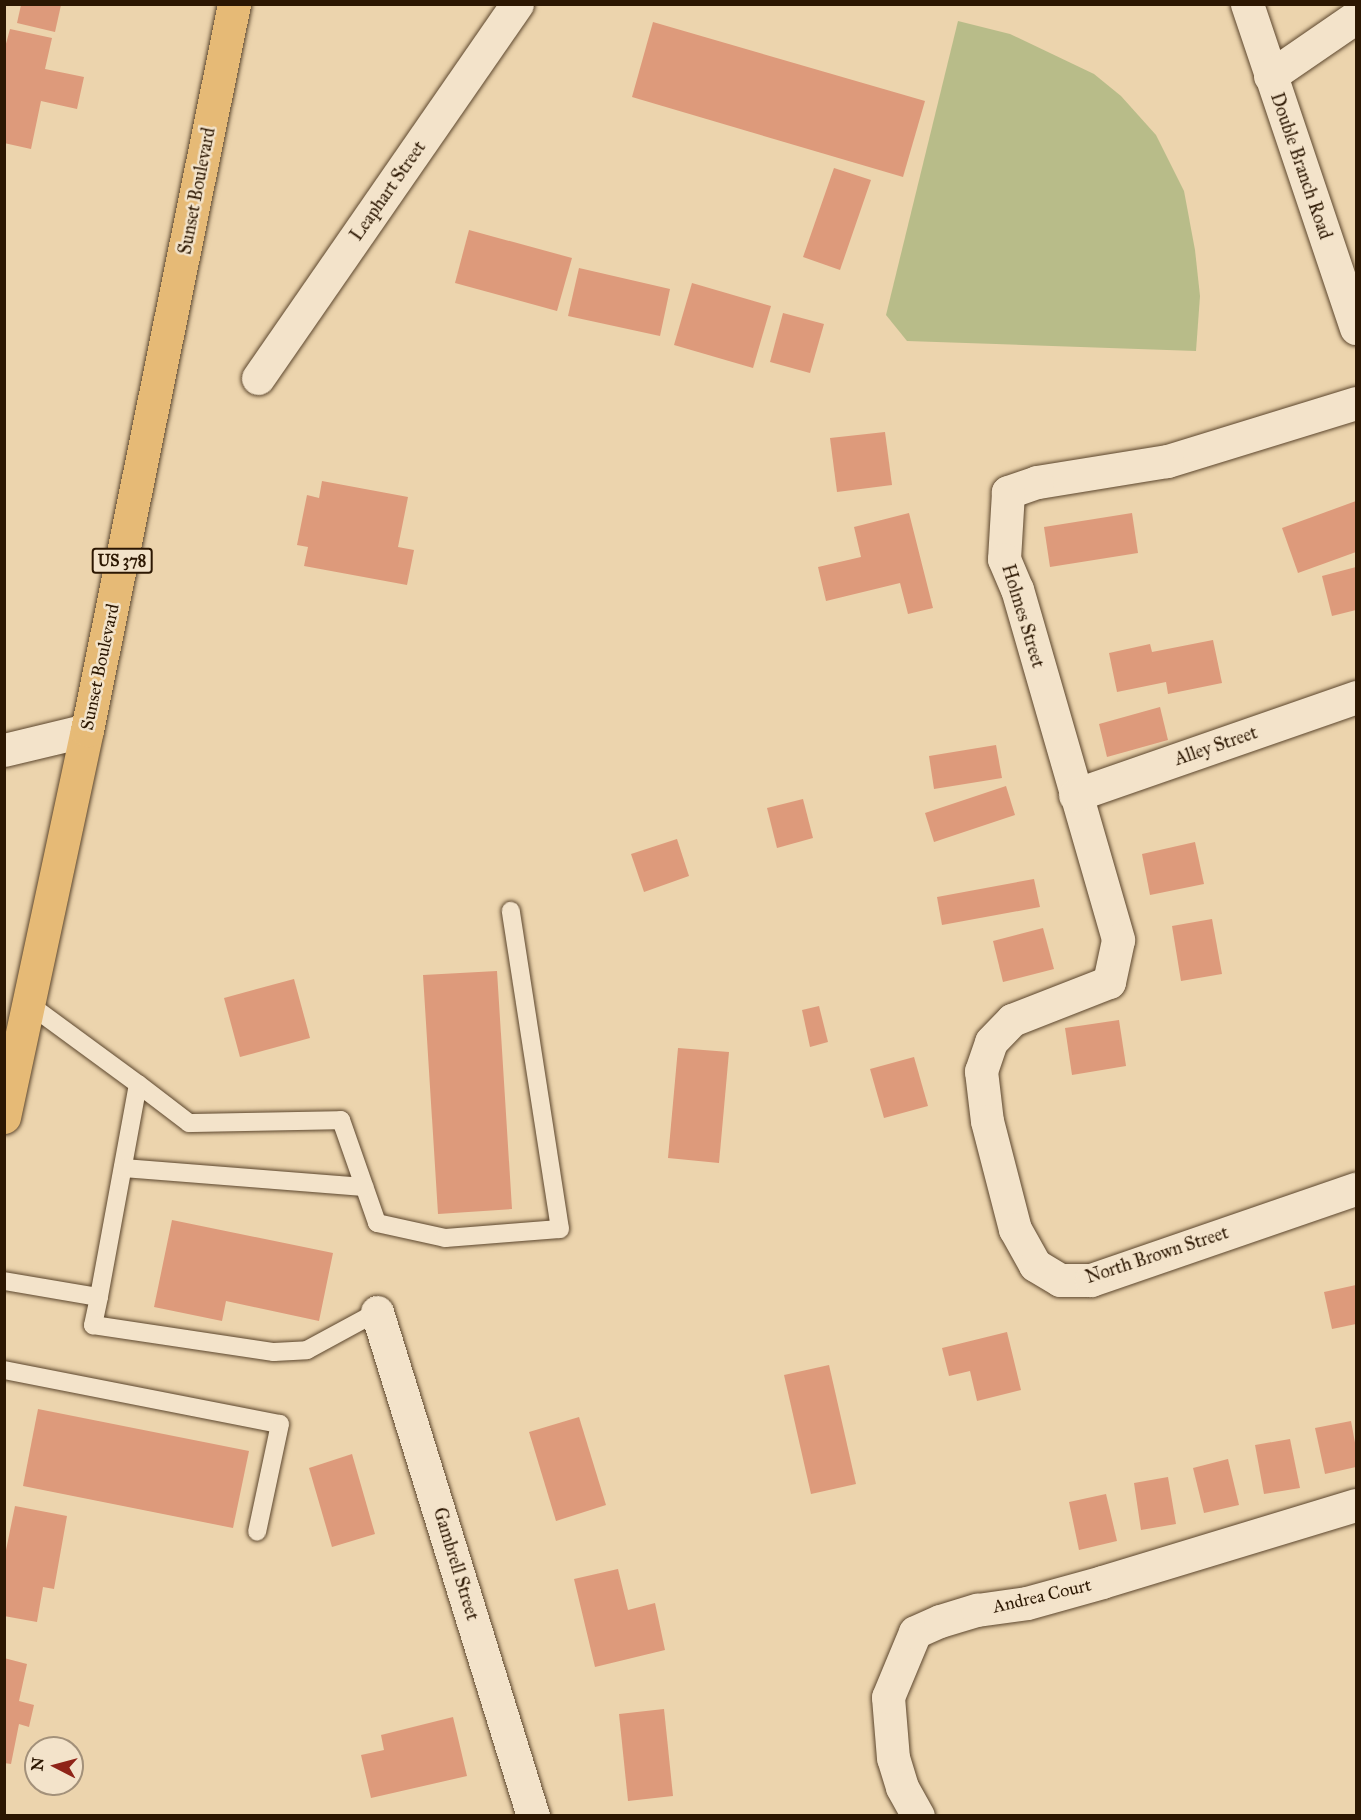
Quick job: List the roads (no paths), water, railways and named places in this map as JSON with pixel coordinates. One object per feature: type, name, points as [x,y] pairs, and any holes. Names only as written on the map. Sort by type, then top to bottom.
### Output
[{"type":"main road","name":"Sunset Boulevard","points":[[4,1117],[8,1080],[29,1004],[87,730],[234,4]]},
{"type":"street","name":"Leaphart Street","points":[[258,378],[517,4]]},
{"type":"street","name":"Double Branch Road","points":[[1246,4],[1356,328]]},
{"type":"street","points":[[1270,76],[1356,17]]},
{"type":"street","name":"Holmes Street","points":[[1109,982],[1118,940],[1017,589],[1004,559],[1008,492],[1037,482],[1167,460],[1356,403]]},
{"type":"street","name":"Alley Street","points":[[1075,795],[1356,697]]},
{"type":"street","points":[[4,750],[87,730]]},
{"type":"street","name":"North Brown Street","points":[[1109,982],[1011,1020],[991,1042],[981,1071],[987,1121],[1015,1229],[1035,1264],[1060,1281],[1091,1280],[1356,1188]]},
{"type":"street","name":"Gambrell Street","points":[[377,1312],[533,1815]]},
{"type":"street","name":"Andrea Court","points":[[918,1815],[902,1787],[893,1758],[888,1697],[915,1632],[940,1621],[977,1610],[1027,1603],[1092,1585],[1356,1505]]},
{"type":"lane","points":[[29,1004],[189,1123],[341,1120],[377,1223],[445,1238],[560,1229],[511,911]]},
{"type":"lane","points":[[138,1084],[93,1325],[274,1352],[307,1350],[377,1312]]},
{"type":"lane","points":[[123,1168],[364,1187]]},
{"type":"lane","points":[[4,1281],[99,1297]]},
{"type":"lane","points":[[4,1370],[280,1424],[257,1532]]}]
